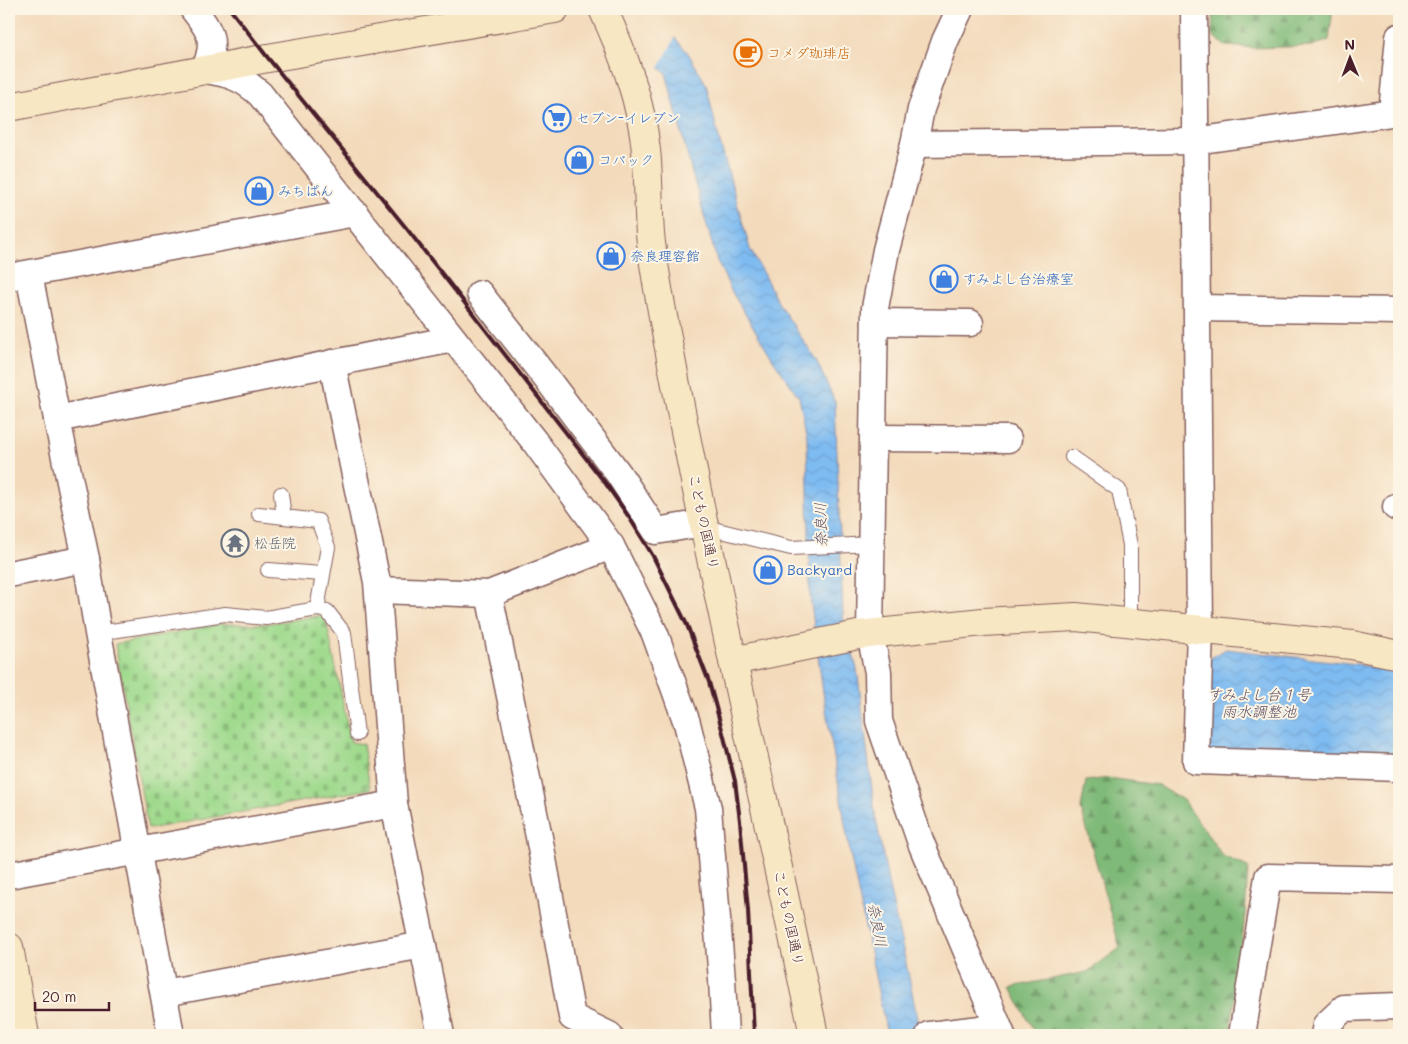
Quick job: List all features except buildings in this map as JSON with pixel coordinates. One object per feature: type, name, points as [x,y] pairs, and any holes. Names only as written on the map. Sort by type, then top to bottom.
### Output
[{"type":"street","points":[[193,9],[207,27],[212,42],[205,70]]},
{"type":"street","points":[[9,107],[268,58],[555,9]]},
{"type":"street","name":"こどもの国通り","points":[[603,9],[617,38],[639,110],[646,150],[650,235],[657,280],[704,525],[814,1035]]},
{"type":"street","points":[[929,1035],[1000,1031],[921,843],[879,721],[878,672],[864,634],[872,544],[875,308],[886,250],[914,144],[921,109],[945,41],[960,9]]},
{"type":"street","points":[[1194,9],[1200,629],[1196,761],[1399,768]]},
{"type":"street","points":[[914,144],[1195,141],[1392,113],[1399,36]]},
{"type":"street","points":[[205,70],[240,78],[260,94],[536,442],[611,546],[655,634],[687,723],[708,808],[722,980],[724,1035]]},
{"type":"street","points":[[171,1035],[86,559],[57,418],[19,276],[355,213]]},
{"type":"street","points":[[480,294],[618,473],[656,532],[704,525]]},
{"type":"street","points":[[1198,308],[1399,311]]},
{"type":"street","points":[[875,322],[970,323]]},
{"type":"street","points":[[57,418],[453,339]]},
{"type":"street","points":[[332,363],[378,590],[394,804],[441,1035]]},
{"type":"street","points":[[874,438],[1008,439]]},
{"type":"street","points":[[378,590],[489,594],[611,546]]},
{"type":"street","points":[[9,574],[86,559]]},
{"type":"street","points":[[489,594],[539,838],[572,1016],[609,1035]]},
{"type":"street","points":[[733,661],[864,634],[983,622],[1076,617],[1352,645],[1399,655]]},
{"type":"street","points":[[9,875],[394,804]]},
{"type":"street","points":[[1242,1035],[1268,877],[1399,880]]},
{"type":"street","points":[[164,994],[423,945]]},
{"type":"street","points":[[9,946],[25,1035]]},
{"type":"street","points":[[1324,1035],[1326,1025],[1344,1008],[1399,1006]]},
{"type":"lane","points":[[1072,457],[1118,490],[1130,545],[1130,622]]},
{"type":"lane","points":[[281,494],[284,517]]},
{"type":"lane","points":[[259,514],[318,522],[328,547],[317,609]]},
{"type":"lane","points":[[704,525],[791,548],[872,544]]},
{"type":"lane","points":[[268,570],[322,574]]},
{"type":"lane","points":[[98,633],[225,614],[266,618],[317,609],[327,610],[344,633],[357,734]]},
{"type":"green space","points":[[1213,9],[1333,9],[1329,40],[1313,46],[1255,48],[1225,46],[1212,35]]},
{"type":"green space","points":[[325,615],[351,742],[363,744],[370,789],[148,829],[115,644],[220,624],[265,624]]},
{"type":"green space","points":[[1108,778],[1158,785],[1183,800],[1223,856],[1248,867],[1245,916],[1230,1035],[1036,1035],[1011,987],[1087,972],[1120,948],[1081,808],[1086,781]]},
{"type":"water","name":"奈良川","points":[[583,9],[675,38],[688,53],[706,84],[719,139],[750,249],[779,304],[816,360],[835,402],[843,617],[857,669],[875,813],[920,1035],[887,1035],[850,853],[823,692],[810,596],[807,436],[799,397],[774,361],[733,294],[717,261],[666,73]]},
{"type":"water","name":"すみよし台１号 雨水調整池","points":[[1226,649],[1356,664],[1399,673],[1399,757],[1210,754],[1205,746],[1209,659]]},
{"type":"pier","points":[[580,9],[632,9],[676,36],[658,70]]},
{"type":"railway","points":[[230,9],[407,229],[606,484],[653,556],[687,625],[709,682],[735,781],[748,910],[754,1035]]},
{"type":"place","name":"コメダ珈琲店","points":[[748,53]]},
{"type":"place","name":"セブン-イレブン","points":[[557,118]]},
{"type":"place","name":"コバック","points":[[579,160]]},
{"type":"place","name":"みちぱん","points":[[259,191]]},
{"type":"place","name":"奈良理容館","points":[[611,256]]},
{"type":"place","name":"すみよし台治療室","points":[[944,279]]},
{"type":"place","name":"松岳院","points":[[235,543]]},
{"type":"place","name":"Backyard","points":[[768,570]]}]
